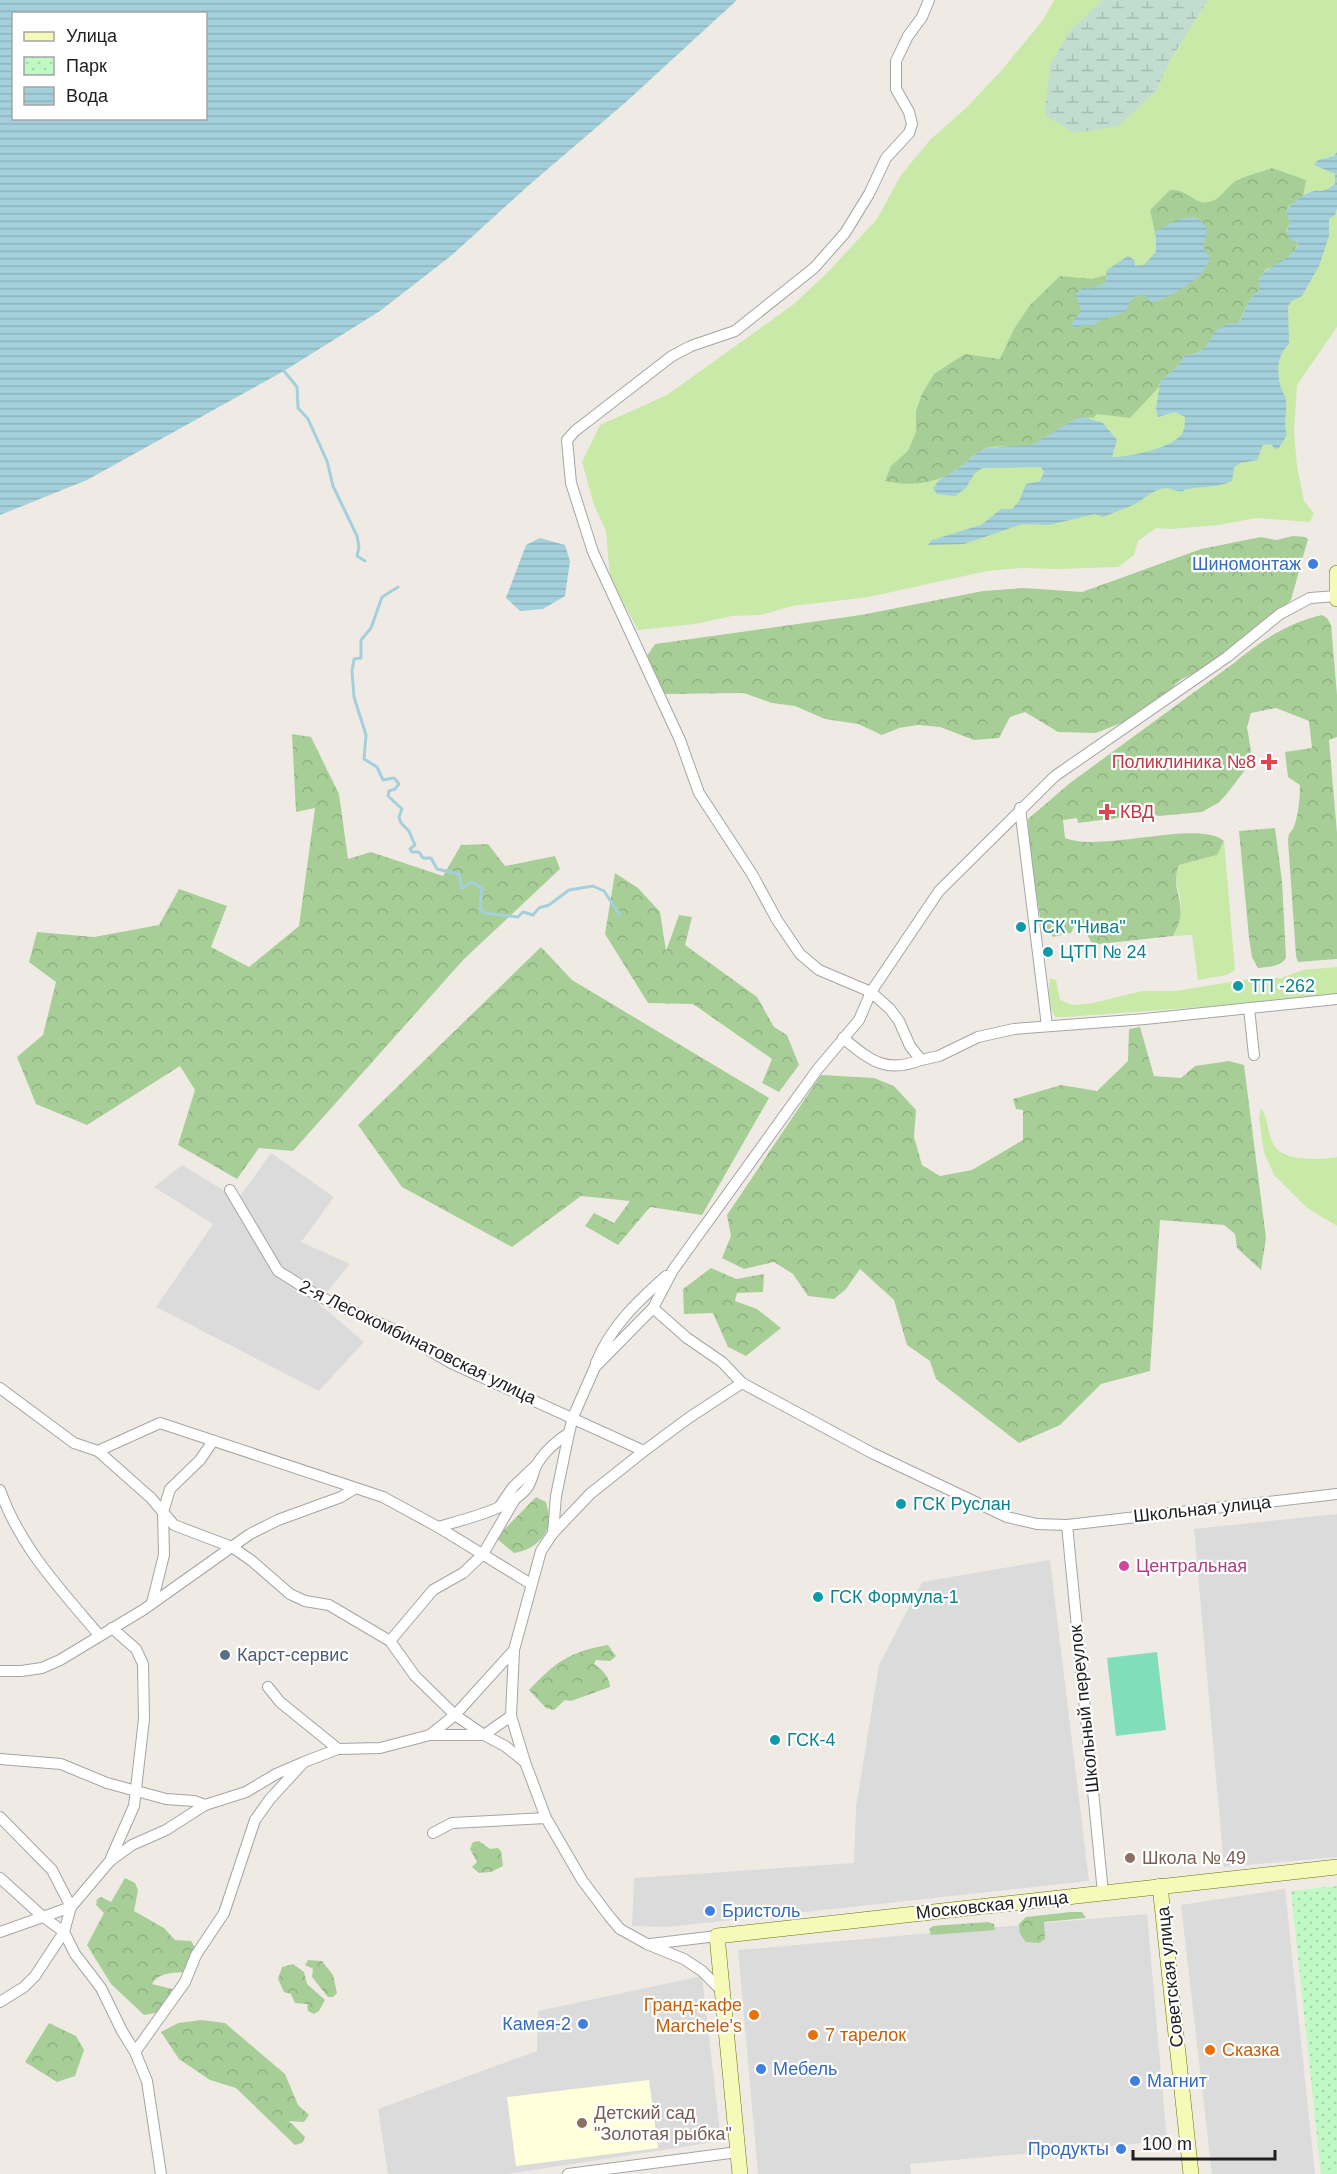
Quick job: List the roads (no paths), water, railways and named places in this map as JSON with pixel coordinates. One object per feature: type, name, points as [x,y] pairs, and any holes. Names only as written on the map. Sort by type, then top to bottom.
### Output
[{"type":"street","points":[[921,1060],[910,1046],[899,1021],[890,1009],[871,992],[819,970],[800,954],[777,920],[752,874],[699,793],[680,740],[593,552],[572,483],[567,440],[575,431],[672,356],[691,346],[735,331],[813,268],[845,233],[869,194],[886,158],[909,133],[912,123],[909,112],[896,89],[896,61],[908,36],[922,17],[929,0]]},
{"type":"street","points":[[595,1367],[653,1308],[673,1270],[817,1070],[859,1020],[871,992],[939,891],[1020,808],[1055,776],[1227,657],[1280,614],[1310,598],[1337,597],[1337,573]]},
{"type":"street","points":[[1020,808],[1047,1026]]},
{"type":"street","points":[[843,1038],[870,1060],[886,1065],[909,1065],[939,1056],[978,1037],[1014,1029],[1145,1019],[1337,999]]},
{"type":"street","points":[[1249,1008],[1254,1055]]},
{"type":"street","name":"2-я Лесокомбинатовская улица","points":[[230,1190],[278,1271],[318,1296],[395,1330],[451,1363],[644,1451]]},
{"type":"street","points":[[553,1533],[556,1496],[569,1433],[602,1349],[618,1323],[673,1270]]},
{"type":"street","name":"Школьная улица","points":[[653,1308],[687,1338],[722,1362],[742,1383],[872,1453],[1007,1517],[1037,1524],[1067,1525],[1337,1494]]},
{"type":"street","points":[[722,1991],[702,1971],[684,1959],[647,1944],[620,1929],[609,1916],[582,1880],[546,1818],[511,1716],[514,1650],[541,1551],[553,1533],[590,1494],[644,1451],[742,1383]]},
{"type":"street","points":[[0,1388],[74,1443],[98,1451],[135,1482],[174,1525],[232,1547],[290,1594],[305,1601],[329,1605],[390,1641],[415,1676],[455,1714],[484,1735],[506,1746],[525,1762]]},
{"type":"street","points":[[98,1451],[160,1423],[383,1497],[438,1527],[531,1584]]},
{"type":"street","points":[[500,1506],[520,1479],[559,1439],[569,1433]]},
{"type":"street","points":[[152,1603],[164,1555],[164,1512],[170,1489],[200,1460],[213,1441]]},
{"type":"street","points":[[438,1527],[481,1515],[515,1498],[527,1488],[537,1464]]},
{"type":"street","points":[[0,1671],[42,1668],[60,1660],[152,1603],[250,1534],[278,1520],[341,1497],[354,1489]]},
{"type":"street","points":[[0,1490],[9,1515],[38,1563],[99,1635]]},
{"type":"street","points":[[390,1641],[433,1590],[463,1573],[483,1554],[515,1498]]},
{"type":"street","name":"Школьный переулок","points":[[1067,1525],[1103,1893]]},
{"type":"street","points":[[110,1861],[134,1806],[144,1719],[143,1664],[136,1649],[112,1628]]},
{"type":"street","points":[[430,1735],[455,1714],[514,1650]]},
{"type":"street","points":[[268,1687],[280,1702],[338,1749]]},
{"type":"street","points":[[0,2002],[24,1987],[35,1976],[64,1932],[71,1907],[110,1861],[132,1845],[166,1830],[205,1805],[246,1792],[276,1774],[338,1749],[380,1748],[430,1735],[484,1735],[511,1716]]},
{"type":"street","points":[[0,1759],[61,1764],[107,1783],[166,1799],[194,1801],[205,1805]]},
{"type":"street","points":[[135,2052],[185,1982],[196,1954],[224,1913],[255,1820],[270,1799],[304,1762]]},
{"type":"street","points":[[0,1817],[52,1870],[71,1907]]},
{"type":"street","points":[[433,1833],[452,1823],[546,1818]]},
{"type":"street","name":"Московская улица","points":[[647,1944],[1337,1867]]},
{"type":"street","points":[[0,1878],[42,1916],[64,1932],[75,1954],[101,1988],[147,2080],[161,2174]]},
{"type":"street","name":"Советская улица","points":[[1160,1886],[1191,2174]]},
{"type":"street","points":[[0,1932],[71,1907]]},
{"type":"street","points":[[717,1936],[740,2174]]},
{"type":"street","points":[[568,2174],[738,2152]]},
{"type":"water","points":[[0,0],[737,0],[626,102],[452,255],[380,311],[284,371],[87,480],[0,515]]},
{"type":"water","points":[[1337,152],[1337,208],[1335,215],[1329,219],[1329,236],[1319,266],[1302,296],[1288,306],[1289,344],[1282,353],[1278,368],[1286,400],[1287,435],[1279,448],[1275,449],[1271,444],[1263,445],[1257,460],[1234,467],[1232,481],[1221,485],[1183,491],[1161,489],[1152,492],[1133,505],[1103,517],[1095,514],[1049,525],[1022,524],[964,544],[928,545],[932,540],[981,525],[1001,509],[1012,509],[1019,501],[1026,484],[1040,481],[1044,472],[1041,467],[982,468],[974,474],[966,488],[955,496],[937,494],[933,488],[940,479],[987,448],[1032,445],[1075,419],[1084,417],[1103,423],[1117,440],[1112,457],[1138,454],[1176,440],[1184,429],[1185,417],[1175,412],[1158,417],[1156,409],[1160,382],[1177,367],[1185,355],[1195,354],[1202,350],[1220,328],[1228,324],[1239,323],[1249,301],[1259,290],[1262,275],[1294,251],[1299,243],[1291,240],[1288,235],[1287,229],[1290,222],[1286,211],[1305,194],[1326,190],[1335,184],[1335,174],[1314,165],[1318,160],[1334,156]]},
{"type":"water","points":[[1196,217],[1206,226],[1207,233],[1203,246],[1210,259],[1199,276],[1176,292],[1156,301],[1151,302],[1144,295],[1134,297],[1126,311],[1091,327],[1086,324],[1075,328],[1071,324],[1081,311],[1076,294],[1084,287],[1088,289],[1106,283],[1107,270],[1128,256],[1134,260],[1135,266],[1144,265],[1156,252],[1154,232],[1180,219]]},
{"type":"water","points":[[540,538],[565,545],[570,561],[565,596],[543,609],[520,611],[506,598],[526,545]]},
{"type":"waterway","points":[[284,371],[297,387],[298,408],[308,419],[327,461],[333,486],[357,536],[359,547],[357,556],[365,561]]},
{"type":"waterway","points":[[398,587],[382,597],[371,628],[361,640],[361,658],[354,659],[352,671],[354,697],[366,735],[364,759],[377,767],[383,780],[394,778],[399,784],[395,789],[389,791],[388,796],[402,809],[399,817],[415,845],[410,849],[412,852],[419,852],[423,858],[431,858],[437,869],[459,874],[462,888],[472,882],[482,888],[480,909],[484,913],[518,917],[523,912],[533,915],[539,908],[549,905],[569,890],[593,886],[604,891],[620,915]]},
{"type":"place","name":"Шиномонтаж","points":[[1313,564]]},
{"type":"place","name":"Поликлиника №8","points":[[1269,762]]},
{"type":"place","name":"КВД","points":[[1107,812]]},
{"type":"place","name":"ГСК \"Нива\"","points":[[1021,927]]},
{"type":"place","name":"ЦТП № 24","points":[[1048,952]]},
{"type":"place","name":"ТП -262","points":[[1238,986]]},
{"type":"place","name":"ГСК Руслан","points":[[901,1504]]},
{"type":"place","name":"Центральная","points":[[1124,1566]]},
{"type":"place","name":"ГСК Формула-1","points":[[818,1597]]},
{"type":"place","name":"Карст-сервис","points":[[225,1655]]},
{"type":"place","name":"ГСК-4","points":[[775,1740]]},
{"type":"place","name":"Школа № 49","points":[[1130,1858]]},
{"type":"place","name":"Бристоль","points":[[710,1911]]},
{"type":"place","name":"Гранд-кафе Marchele's","points":[[754,2015]]},
{"type":"place","name":"Камея-2","points":[[583,2024]]},
{"type":"place","name":"7 тарелок","points":[[813,2035]]},
{"type":"place","name":"Сказка","points":[[1210,2050]]},
{"type":"place","name":"Мебель","points":[[761,2069]]},
{"type":"place","name":"Магнит","points":[[1135,2081]]},
{"type":"place","name":"Детский сад \"Золотая рыбка\"","points":[[582,2123]]},
{"type":"place","name":"Продукты","points":[[1121,2149]]}]
